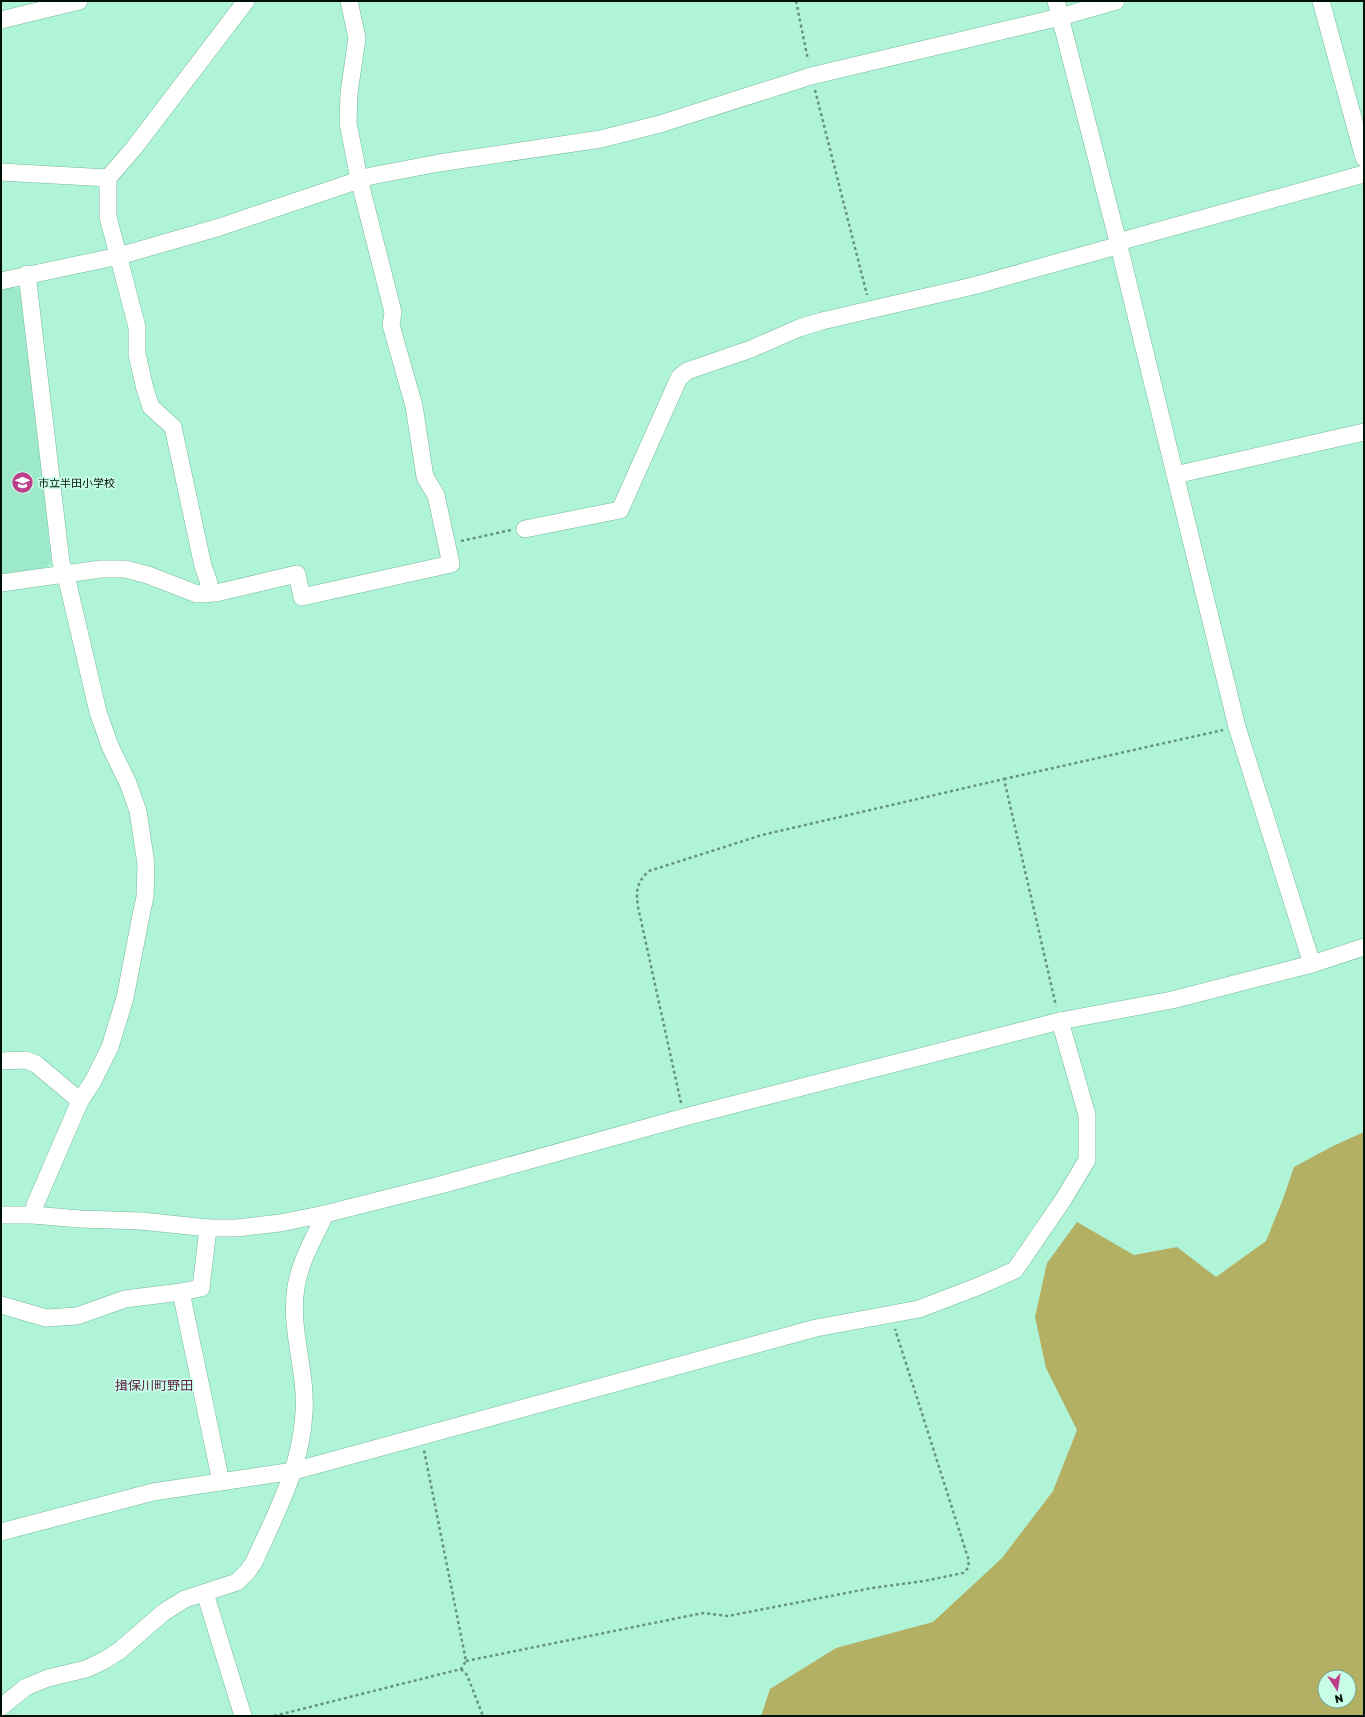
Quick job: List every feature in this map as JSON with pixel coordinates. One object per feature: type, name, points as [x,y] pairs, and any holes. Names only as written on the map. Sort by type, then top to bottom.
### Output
[{"type":"street","points":[[1,20],[79,1]]},
{"type":"street","points":[[206,594],[209,583],[203,566],[173,427],[151,407],[144,389],[137,354],[137,328],[108,217],[108,178],[134,148],[246,1]]},
{"type":"street","points":[[1,583],[101,569],[125,569],[148,574],[197,594],[206,594],[297,574],[302,597],[451,564],[436,495],[425,477],[414,406],[391,325],[393,312],[359,179],[348,123],[349,93],[356,38],[349,1]]},
{"type":"street","points":[[1,281],[27,274],[119,256],[220,227],[359,179],[439,163],[601,140],[660,124],[812,76],[1058,9],[1116,1]]},
{"type":"street","points":[[1321,1],[1364,158]]},
{"type":"street","points":[[1058,9],[1118,242],[1237,726],[1312,964]]},
{"type":"street","points":[[1,172],[108,178]]},
{"type":"street","points":[[525,529],[620,510],[679,378],[688,371],[751,349],[799,328],[822,321],[1004,278],[1113,247],[1118,242],[1364,174]]},
{"type":"street","points":[[27,274],[61,562],[68,584],[98,712],[110,746],[128,783],[138,811],[146,864],[144,897],[125,998],[110,1047],[80,1101],[33,1215]]},
{"type":"street","points":[[1175,475],[1364,432]]},
{"type":"street","points":[[1,1215],[33,1215],[80,1219],[141,1221],[208,1228],[236,1228],[325,1214],[444,1184],[685,1117],[1060,1021],[1172,1000],[1312,964],[1364,947]]},
{"type":"street","points":[[1,1532],[153,1492],[294,1471],[816,1328],[890,1313],[919,1309],[979,1286],[1015,1270],[1063,1200],[1087,1160],[1087,1115],[1060,1021]]},
{"type":"street","points":[[1,1061],[26,1060],[36,1064],[80,1101]]},
{"type":"street","points":[[1,1706],[26,1687],[48,1678],[86,1669],[105,1660],[119,1651],[164,1612],[185,1599],[237,1582],[248,1571],[254,1562],[294,1471],[301,1445],[305,1391],[294,1314],[296,1287],[300,1270],[325,1214]]},
{"type":"street","points":[[1,1305],[46,1318],[77,1316],[125,1299],[201,1288],[208,1228]]},
{"type":"street","points":[[181,1292],[221,1482]]},
{"type":"street","points":[[205,1593],[243,1716]]},
{"type":"path","points":[[796,1],[812,76],[871,309]]},
{"type":"path","points":[[447,544],[521,528],[525,529]]},
{"type":"path","points":[[685,1117],[638,907],[636,892],[640,878],[649,871],[762,835],[1237,726]]},
{"type":"path","points":[[1004,779],[1060,1021]]},
{"type":"path","points":[[466,1661],[703,1613],[728,1616],[872,1588],[924,1581],[964,1573],[968,1568],[969,1562],[890,1313]]},
{"type":"path","points":[[274,1716],[461,1669],[466,1661],[421,1436]]},
{"type":"path","points":[[461,1669],[467,1675],[483,1716]]},
{"type":"shaded area","name":"市立半田小学校","points":[[10,286],[25,291],[51,563],[43,569],[1,574],[1,288]]},
{"type":"shaded area","points":[[1364,1132],[1364,1716],[761,1716],[770,1689],[836,1648],[933,1622],[1002,1558],[1053,1491],[1077,1430],[1046,1368],[1035,1317],[1047,1263],[1077,1222],[1134,1255],[1177,1247],[1216,1277],[1266,1241],[1294,1167],[1333,1146]]},
{"type":"place","name":"市立半田小学校","points":[[22,483]]},
{"type":"district","name":"揖保川町野田","points":[[154,1385]]}]
